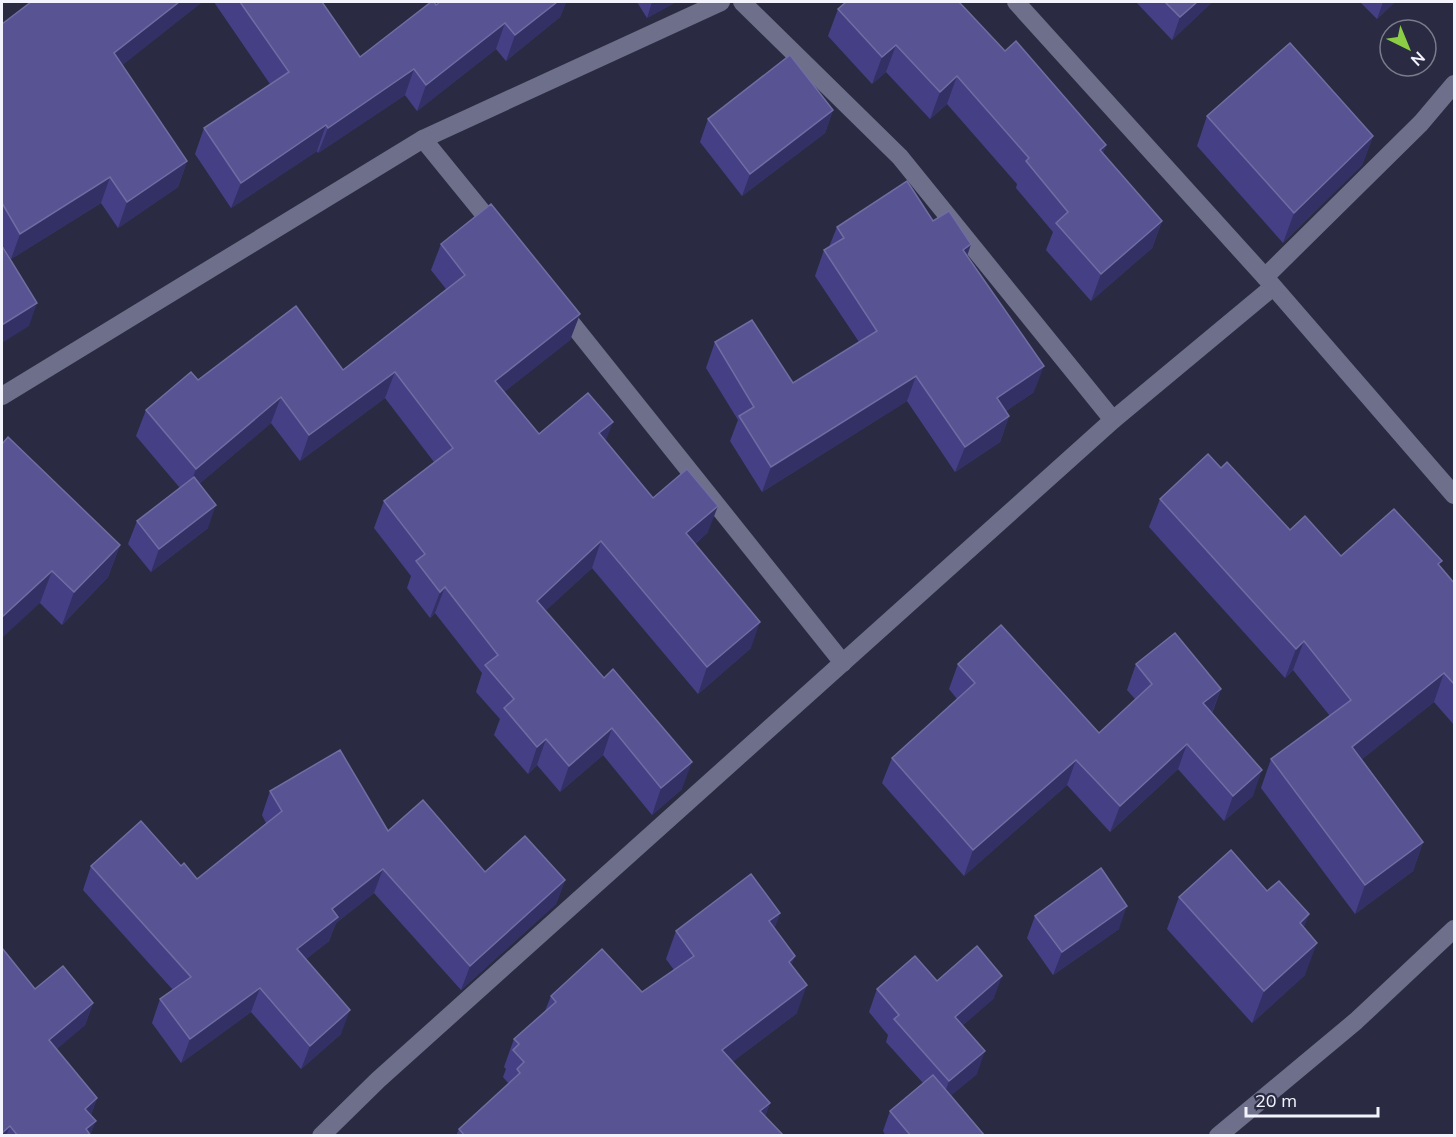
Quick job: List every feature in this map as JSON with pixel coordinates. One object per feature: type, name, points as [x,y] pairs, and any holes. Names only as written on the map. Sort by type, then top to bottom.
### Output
[{"type":"street","points":[[2,396],[423,139],[721,2]]},
{"type":"street","points":[[742,2],[900,157],[1113,420]]},
{"type":"street","points":[[1016,2],[1269,282],[1455,495]]},
{"type":"street","points":[[321,1136],[378,1080],[1269,282],[1422,123],[1455,84]]},
{"type":"street","points":[[423,139],[506,242]]},
{"type":"street","points":[[551,298],[843,663]]},
{"type":"street","points":[[1218,1136],[1356,1021],[1455,929]]},
{"type":"building","points":[[31,2],[179,2],[114,53],[187,161],[127,202],[110,177],[20,234],[2,203],[2,24]]},
{"type":"building","points":[[240,2],[322,2],[360,57],[431,2],[436,5],[440,2],[557,2],[515,35],[505,23],[426,85],[414,69],[328,128],[326,125],[241,183],[204,128],[289,72]]},
{"type":"building","points":[[846,2],[959,2],[1005,51],[1016,41],[1106,145],[1100,150],[1162,221],[1101,274],[1056,223],[1068,212],[1026,161],[1029,158],[957,76],[940,92],[896,45],[882,57],[838,9]]},
{"type":"building","points":[[1165,2],[1197,2],[1180,17]]},
{"type":"building","points":[[1290,43],[1373,136],[1294,213],[1207,116]]},
{"type":"building","points":[[790,55],[833,110],[750,174],[708,119]]},
{"type":"building","points":[[907,181],[933,221],[949,211],[971,244],[963,250],[1044,366],[997,398],[1009,416],[965,447],[916,376],[771,467],[739,416],[754,407],[715,342],[752,320],[793,383],[877,331],[824,250],[844,238],[837,227]]},
{"type":"building","points":[[491,204],[580,314],[495,381],[539,434],[588,393],[613,422],[599,433],[653,498],[687,469],[718,506],[686,533],[760,622],[707,667],[601,541],[537,601],[604,678],[613,669],[692,762],[661,788],[612,728],[569,766],[546,739],[537,747],[504,708],[514,699],[485,665],[498,655],[445,587],[440,592],[416,561],[425,554],[384,501],[453,448],[395,372],[309,435],[281,397],[196,469],[146,410],[191,372],[198,380],[296,306],[343,370],[465,275],[441,244]]},
{"type":"building","points":[[2,246],[37,303],[2,325]]},
{"type":"building","points":[[8,437],[120,545],[74,592],[52,571],[2,617],[2,444]]},
{"type":"building","points":[[1208,454],[1221,468],[1227,462],[1290,530],[1305,516],[1341,556],[1394,509],[1442,561],[1438,564],[1455,584],[1455,685],[1444,673],[1352,747],[1423,842],[1365,885],[1271,759],[1351,700],[1304,641],[1296,649],[1160,499]]},
{"type":"building","points":[[194,477],[216,505],[159,549],[137,521]]},
{"type":"building","points":[[1001,625],[1099,733],[1152,684],[1136,664],[1175,633],[1221,689],[1203,703],[1262,770],[1233,796],[1187,744],[1120,806],[1076,760],[973,850],[892,758],[975,683],[958,664]]},
{"type":"building","points":[[340,750],[388,831],[423,800],[485,872],[525,836],[565,880],[470,966],[383,869],[332,909],[338,917],[297,949],[350,1010],[310,1046],[260,988],[190,1039],[160,999],[191,977],[91,866],[141,821],[181,866],[184,863],[197,879],[282,811],[270,791]]},
{"type":"building","points":[[1231,850],[1267,891],[1279,881],[1309,914],[1300,923],[1317,943],[1264,991],[1179,897]]},
{"type":"building","points":[[1101,868],[1127,906],[1062,952],[1035,916]]},
{"type":"building","points":[[751,874],[780,913],[769,921],[795,956],[789,962],[807,985],[722,1050],[770,1103],[760,1111],[784,1136],[465,1136],[459,1129],[520,1073],[517,1069],[524,1062],[513,1050],[519,1044],[514,1039],[556,1002],[551,996],[602,949],[642,992],[694,956],[676,931]]},
{"type":"building","points":[[977,946],[1002,976],[955,1017],[985,1051],[949,1081],[894,1019],[899,1015],[877,989],[915,956],[937,981]]},
{"type":"building","points":[[2,948],[35,989],[63,966],[93,1003],[49,1040],[97,1098],[85,1109],[96,1121],[86,1129],[91,1136],[18,1136],[10,1126],[2,1133]]},
{"type":"building","points":[[933,1075],[985,1136],[911,1136],[890,1111]]}]
